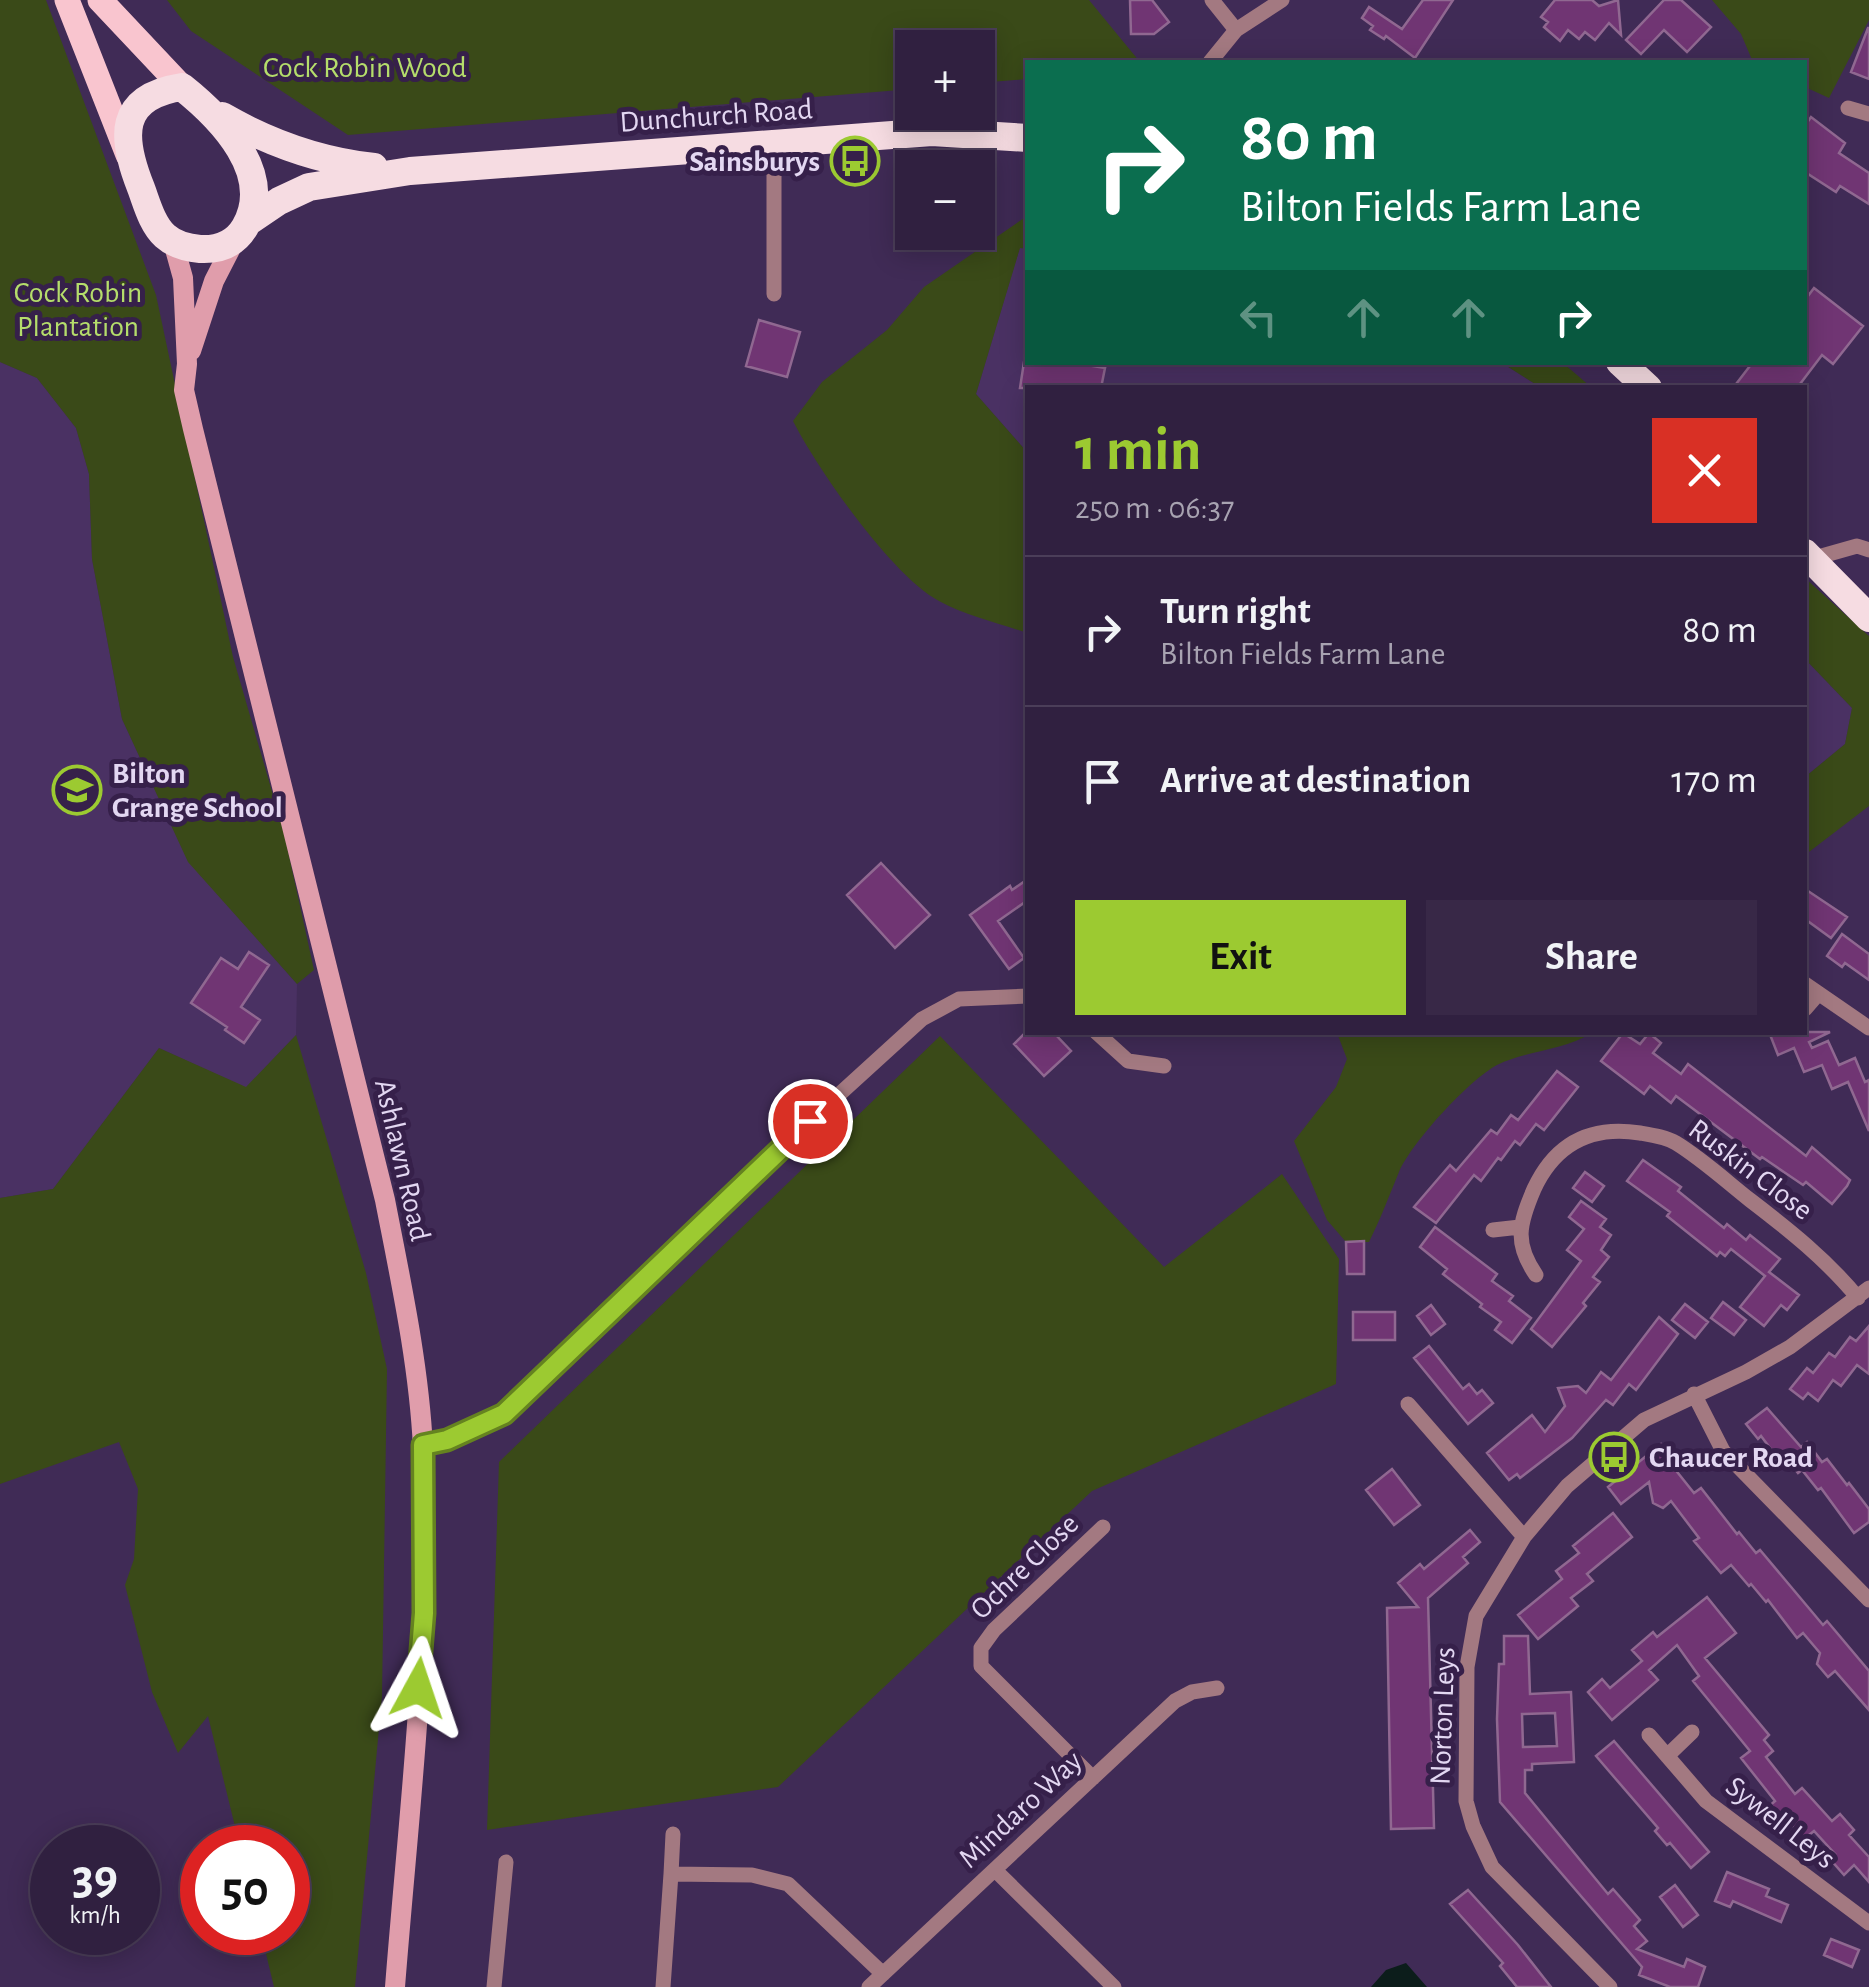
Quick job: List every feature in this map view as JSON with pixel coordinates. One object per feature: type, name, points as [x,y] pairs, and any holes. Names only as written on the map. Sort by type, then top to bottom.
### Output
[{"type":"highway","points":[[182,87],[212,110],[244,154],[251,176],[253,208],[241,232],[206,249],[173,242],[155,223],[128,155],[132,114],[142,100],[182,87]]},
{"type":"highway","name":"Dunchurch Road","points":[[212,110],[250,133],[326,160],[410,172]]},
{"type":"highway","name":"Dunchurch Road","points":[[241,232],[279,200],[309,188],[410,172],[932,132],[1025,138]]},
{"type":"highway","points":[[1623,365],[1645,385]]},
{"type":"highway","points":[[1808,556],[1869,618]]},
{"type":"main road","points":[[67,0],[128,155]]},
{"type":"main road","points":[[100,0],[182,87]]},
{"type":"main road","name":"Ashlawn Road","points":[[187,364],[214,281],[241,232]]},
{"type":"main road","name":"Ashlawn Road","points":[[173,242],[183,278],[187,364],[184,390],[192,430],[385,1200],[406,1311],[423,1445],[424,1613],[394,1987]]},
{"type":"street","points":[[1212,0],[1236,30]]},
{"type":"street","points":[[1212,60],[1236,30],[1282,0]]},
{"type":"street","points":[[1848,108],[1869,114]]},
{"type":"street","points":[[774,143],[774,294]]},
{"type":"street","points":[[1808,556],[1857,546],[1869,550]]},
{"type":"street","points":[[1811,989],[1869,1028]]},
{"type":"street","points":[[423,1445],[447,1440],[504,1414],[754,1172],[922,1020],[959,999],[1025,996]]},
{"type":"street","points":[[1099,1035],[1128,1062],[1164,1066]]},
{"type":"street","name":"Ruskin Close","points":[[1520,1227],[1548,1164],[1570,1144],[1594,1132],[1630,1131],[1656,1136],[1674,1142],[1863,1293]]},
{"type":"street","points":[[1494,1230],[1520,1227],[1522,1254],[1536,1275]]},
{"type":"street","name":"Norton Leys","points":[[1610,1987],[1492,1867],[1473,1826],[1466,1801],[1467,1667],[1476,1616],[1524,1537],[1567,1486],[1644,1420],[1790,1347],[1863,1293]]},
{"type":"street","points":[[1694,1394],[1723,1451],[1869,1600]]},
{"type":"street","points":[[1408,1404],[1524,1537]]},
{"type":"street","name":"Ochre Close","points":[[1094,1778],[982,1666],[981,1648],[994,1630],[1104,1528]]},
{"type":"street","name":"Mindaro Way","points":[[869,1987],[1176,1701],[1192,1692],[1217,1688]]},
{"type":"street","points":[[1667,1756],[1692,1732]]},
{"type":"street","name":"Sywell Leys","points":[[1649,1735],[1706,1802],[1869,1923]]},
{"type":"street","points":[[663,1987],[673,1834]]},
{"type":"street","points":[[494,1987],[506,1862]]},
{"type":"street","points":[[994,1870],[1114,1987]]},
{"type":"street","points":[[672,1874],[752,1874],[788,1884],[883,1974]]},
{"type":"shaded area","points":[[1020,247],[1025,248],[1025,365],[1505,365],[1537,385],[1025,385],[1025,450],[976,394]]},
{"type":"shaded area","name":"Bilton Grange School","points":[[0,362],[37,378],[76,428],[89,474],[92,559],[122,719],[188,861],[297,984],[296,1035],[246,1088],[159,1048],[53,1189],[0,1198]]},
{"type":"shaded area","points":[[1807,661],[1852,708],[1845,744],[1807,775]]},
{"type":"shaded area","points":[[1406,1963],[1427,1987],[1371,1987],[1386,1970]]},
{"type":"green space","name":"Cock Robin Plantation","points":[[0,0],[46,0],[156,295],[233,657],[284,833],[314,970],[297,984],[188,862],[122,719],[92,559],[89,474],[76,428],[37,378],[0,362]]},
{"type":"green space","name":"Cock Robin Wood","points":[[167,0],[1089,0],[1138,60],[1025,60],[1025,79],[995,82],[995,30],[895,30],[895,90],[348,135],[191,31]]},
{"type":"green space","points":[[1712,0],[1869,0],[1869,20],[1829,98],[1807,88],[1807,60],[1752,60],[1741,34]]},
{"type":"green space","points":[[1025,217],[1025,249],[1020,248],[976,394],[1025,450],[1025,632],[960,611],[920,588],[858,520],[793,421],[822,382],[887,330],[924,287],[978,250],[995,250],[995,238]]},
{"type":"green space","points":[[1505,365],[1565,365],[1589,385],[1537,385]]},
{"type":"green space","points":[[1807,580],[1869,636],[1869,806],[1807,853],[1807,775],[1845,744],[1852,708],[1807,661]]},
{"type":"green space","points":[[296,1035],[366,1273],[387,1369],[382,1696],[355,1987],[274,1987],[266,1955],[310,1955],[310,1825],[235,1825],[208,1716],[178,1753],[152,1692],[125,1585],[134,1559],[138,1489],[119,1442],[0,1484],[0,1198],[53,1189],[159,1048],[246,1087]]},
{"type":"green space","points":[[1338,1035],[1587,1035],[1497,1065],[1457,1098],[1406,1159],[1369,1242],[1346,1242],[1327,1220],[1294,1141],[1336,1087],[1347,1059]]},
{"type":"green space","points":[[940,1036],[1164,1267],[1282,1174],[1339,1259],[1336,1384],[1092,1491],[778,1787],[487,1830],[499,1462]]},
{"type":"building","points":[[1130,0],[1152,0],[1169,22],[1154,34],[1131,34]]},
{"type":"building","points":[[1423,0],[1453,0],[1415,58],[1386,36],[1384,39],[1370,30],[1373,26],[1362,18],[1369,7],[1402,29]]},
{"type":"building","points":[[1555,0],[1592,0],[1599,6],[1618,0],[1621,35],[1609,23],[1595,40],[1585,32],[1579,39],[1568,30],[1560,41],[1544,27],[1548,22],[1541,17]]},
{"type":"building","points":[[1664,0],[1681,0],[1711,27],[1687,52],[1664,30],[1641,54],[1626,40]]},
{"type":"building","points":[[1869,28],[1869,79],[1851,72]]},
{"type":"building","points":[[1811,117],[1845,143],[1839,153],[1869,173],[1869,204],[1840,186],[1836,192],[1807,173],[1807,118]]},
{"type":"building","points":[[1814,288],[1863,326],[1833,364],[1822,355],[1799,385],[1735,385],[1751,365],[1807,365],[1807,297]]},
{"type":"building","points":[[759,320],[800,332],[787,377],[746,366]]},
{"type":"building","points":[[1024,362],[1105,368],[1102,385],[1020,388]]},
{"type":"building","points":[[881,863],[930,915],[895,948],[847,895]]},
{"type":"building","points":[[1025,881],[1025,902],[998,921],[1024,958],[1009,969],[970,915],[1010,886],[1012,890]]},
{"type":"building","points":[[1807,890],[1847,917],[1831,938],[1807,920]]},
{"type":"building","points":[[1842,934],[1869,954],[1869,980],[1827,956]]},
{"type":"building","points":[[249,952],[269,965],[241,1007],[260,1020],[244,1043],[191,1003],[221,958],[238,969]]},
{"type":"building","points":[[1830,1032],[1809,1042],[1812,1048],[1828,1041],[1839,1065],[1855,1058],[1865,1082],[1869,1080],[1869,1131],[1848,1082],[1832,1089],[1822,1065],[1804,1072],[1794,1048],[1778,1055],[1770,1035]]},
{"type":"building","points":[[1025,1033],[1056,1035],[1071,1051],[1044,1076],[1014,1044]]},
{"type":"building","points":[[1621,1035],[1640,1044],[1651,1035],[1661,1043],[1653,1053],[1681,1074],[1688,1064],[1806,1156],[1812,1147],[1850,1180],[1832,1204],[1806,1182],[1803,1185],[1760,1159],[1676,1096],[1671,1103],[1650,1086],[1644,1094],[1601,1061]]},
{"type":"building","points":[[1557,1071],[1578,1087],[1544,1130],[1536,1124],[1520,1145],[1515,1141],[1501,1160],[1498,1158],[1481,1181],[1474,1175],[1436,1223],[1414,1207],[1450,1165],[1456,1171],[1491,1130],[1497,1134],[1511,1115],[1518,1120]]},
{"type":"building","points":[[1643,1160],[1681,1187],[1678,1191],[1724,1228],[1727,1224],[1746,1240],[1750,1235],[1780,1259],[1769,1272],[1799,1295],[1787,1310],[1781,1305],[1764,1326],[1740,1307],[1765,1276],[1731,1249],[1725,1256],[1720,1252],[1717,1256],[1667,1216],[1670,1212],[1627,1181]]},
{"type":"building","points":[[1585,1172],[1604,1186],[1592,1202],[1573,1188]]},
{"type":"building","points":[[1581,1201],[1606,1219],[1600,1227],[1611,1235],[1601,1250],[1609,1257],[1593,1277],[1600,1282],[1583,1303],[1586,1306],[1552,1347],[1531,1329],[1581,1261],[1567,1250],[1584,1229],[1569,1217]]},
{"type":"building","points":[[1435,1227],[1497,1274],[1492,1281],[1513,1296],[1509,1301],[1531,1318],[1512,1343],[1495,1330],[1501,1322],[1443,1274],[1447,1269],[1420,1247]]},
{"type":"building","points":[[1364,1241],[1364,1274],[1347,1274],[1346,1242]]},
{"type":"building","points":[[1723,1302],[1746,1320],[1734,1335],[1711,1318]]},
{"type":"building","points":[[1685,1304],[1708,1322],[1695,1338],[1672,1320]]},
{"type":"building","points":[[1431,1305],[1445,1324],[1431,1335],[1417,1316]]},
{"type":"building","points":[[1353,1312],[1395,1312],[1395,1340],[1353,1340]]},
{"type":"building","points":[[1659,1317],[1678,1334],[1636,1390],[1629,1384],[1613,1405],[1606,1400],[1572,1438],[1520,1478],[1517,1474],[1509,1480],[1487,1453],[1532,1415],[1545,1432],[1565,1406],[1558,1388],[1578,1386],[1586,1393],[1601,1372],[1611,1380]]},
{"type":"building","points":[[1869,1326],[1869,1374],[1857,1365],[1841,1386],[1833,1380],[1818,1401],[1808,1393],[1803,1399],[1790,1389],[1807,1368],[1813,1373],[1829,1353],[1835,1357],[1850,1337],[1856,1341]]},
{"type":"building","points":[[1429,1346],[1463,1389],[1469,1384],[1477,1394],[1482,1390],[1493,1403],[1468,1424],[1414,1358]]},
{"type":"building","points":[[1767,1408],[1801,1447],[1807,1442],[1822,1462],[1827,1459],[1849,1483],[1869,1509],[1869,1522],[1854,1533],[1821,1488],[1818,1490],[1802,1470],[1798,1473],[1781,1452],[1776,1456],[1761,1436],[1758,1439],[1746,1424]]},
{"type":"building","points":[[1661,1444],[1674,1460],[1670,1463],[1694,1493],[1701,1488],[1737,1534],[1756,1553],[1760,1550],[1823,1625],[1827,1621],[1869,1671],[1869,1710],[1835,1671],[1828,1677],[1817,1664],[1820,1653],[1803,1633],[1797,1638],[1768,1600],[1731,1565],[1721,1573],[1694,1541],[1699,1538],[1671,1501],[1663,1508],[1653,1503],[1649,1482],[1621,1504],[1608,1487]]},
{"type":"building","points":[[1392,1469],[1420,1505],[1394,1525],[1366,1490]]},
{"type":"building","points":[[1613,1513],[1632,1537],[1587,1574],[1593,1581],[1571,1598],[1578,1606],[1538,1639],[1518,1615],[1562,1579],[1556,1571],[1579,1553],[1573,1546]]},
{"type":"building","points":[[1470,1530],[1480,1542],[1463,1557],[1468,1563],[1428,1598],[1434,1828],[1391,1829],[1387,1608],[1418,1607],[1398,1583],[1420,1564],[1424,1569]]},
{"type":"building","points":[[1707,1597],[1736,1633],[1705,1658],[1769,1735],[1764,1740],[1773,1751],[1766,1757],[1795,1794],[1802,1788],[1832,1821],[1840,1814],[1854,1830],[1849,1835],[1869,1857],[1869,1882],[1854,1865],[1844,1875],[1830,1859],[1835,1854],[1814,1831],[1804,1839],[1787,1819],[1780,1825],[1766,1809],[1775,1801],[1741,1758],[1750,1751],[1693,1681],[1699,1676],[1677,1645],[1649,1670],[1658,1680],[1612,1720],[1588,1692],[1602,1679],[1610,1688],[1642,1661],[1632,1650],[1653,1632],[1657,1637]]},
{"type":"building","points":[[1504,1636],[1528,1636],[1530,1694],[1571,1692],[1574,1762],[1532,1764],[1532,1770],[1525,1770],[1525,1793],[1608,1894],[1613,1889],[1640,1920],[1634,1926],[1647,1941],[1637,1949],[1684,1967],[1687,1959],[1705,1967],[1698,1987],[1670,1987],[1639,1975],[1642,1967],[1500,1802],[1497,1719],[1499,1664],[1504,1664]],"holes":[[[1555,1713],[1557,1746],[1523,1747],[1522,1714]]]},
{"type":"building","points":[[1614,1741],[1709,1852],[1691,1868],[1655,1831],[1658,1828],[1596,1756]]},
{"type":"building","points":[[1727,1872],[1769,1889],[1766,1896],[1788,1905],[1781,1922],[1733,1901],[1730,1907],[1715,1901]]},
{"type":"building","points":[[1675,1885],[1698,1915],[1683,1927],[1660,1897]]},
{"type":"building","points":[[1468,1890],[1551,1987],[1517,1987],[1500,1966],[1503,1963],[1450,1904]]},
{"type":"building","points":[[1831,1939],[1859,1950],[1852,1967],[1824,1955]]},
{"type":"place","name":"Sainsburys","points":[[855,161]]},
{"type":"place","name":"Bilton Grange School","points":[[77,790]]},
{"type":"place","name":"Chaucer Road","points":[[1614,1457]]},
{"type":"route","points":[[418,1688],[424,1613],[423,1445],[447,1440],[504,1414],[810,1121]]}]
